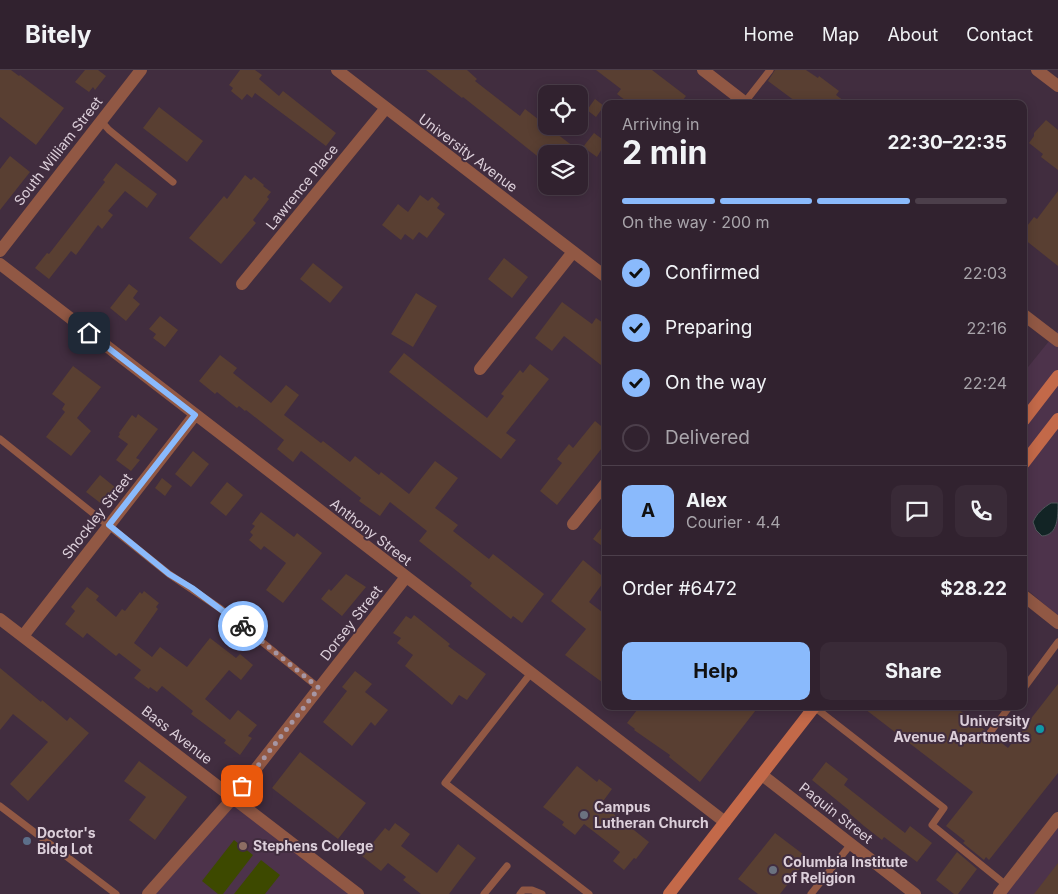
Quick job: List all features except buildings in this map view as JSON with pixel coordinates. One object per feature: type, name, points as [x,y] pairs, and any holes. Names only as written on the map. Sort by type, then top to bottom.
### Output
[{"type":"main road","points":[[1027,416],[1058,376]]},
{"type":"main road","points":[[1027,458],[1058,419]]},
{"type":"main road","points":[[669,894],[812,710]]},
{"type":"street","name":"South William Street","points":[[0,251],[140,70]]},
{"type":"street","name":"University Avenue","points":[[337,70],[602,274]]},
{"type":"street","points":[[1039,71],[1058,86]]},
{"type":"street","points":[[709,72],[742,100]]},
{"type":"street","name":"Lawrence Place","points":[[242,284],[386,108]]},
{"type":"street","points":[[480,370],[573,252]]},
{"type":"street","name":"Anthony Street","points":[[0,264],[725,822]]},
{"type":"street","points":[[1027,317],[1058,341]]},
{"type":"street","name":"Shockley Street","points":[[23,636],[195,415]]},
{"type":"street","points":[[573,524],[602,488]]},
{"type":"street","name":"Dorsey Street","points":[[148,894],[233,798],[406,577]]},
{"type":"street","points":[[1027,598],[1058,623]]},
{"type":"street","name":"Bass Avenue","points":[[0,619],[358,894]]},
{"type":"street","name":"Paquin Street","points":[[762,775],[915,894]]},
{"type":"street","points":[[1003,890],[1058,818]]},
{"type":"lane","points":[[748,100],[770,70]]},
{"type":"lane","points":[[101,121],[109,130],[174,182]]},
{"type":"lane","points":[[0,439],[169,574],[221,609],[319,688]]},
{"type":"lane","points":[[1027,684],[1058,642]]},
{"type":"lane","points":[[531,673],[445,783],[589,894]]},
{"type":"lane","points":[[818,710],[944,808],[932,825],[1003,890]]},
{"type":"lane","points":[[989,734],[1007,710]]},
{"type":"lane","points":[[0,806],[116,894]]},
{"type":"lane","points":[[811,894],[851,844]]},
{"type":"lane","points":[[484,894],[507,866]]},
{"type":"lane","points":[[520,894],[523,890],[532,890],[542,894]]},
{"type":"shaded area","points":[[1058,330],[1058,616],[1027,590],[1027,368]]},
{"type":"shaded area","points":[[1051,503],[1058,503],[1056,524],[1051,532],[1042,536],[1036,530],[1033,522],[1040,511]]},
{"type":"shaded area","name":"Stephens College","points":[[233,798],[358,894],[148,894]]},
{"type":"shaded area","points":[[1058,822],[1058,894],[1001,894]]},
{"type":"green space","points":[[234,840],[253,855],[223,894],[218,894],[202,881]]},
{"type":"green space","points":[[261,860],[280,875],[265,894],[234,894]]},
{"type":"way so far","points":[[242,786],[319,688],[243,626]]},
{"type":"place","name":"University Avenue Apartments","points":[[1040,729]]},
{"type":"place","name":"Campus Lutheran Church","points":[[584,815]]},
{"type":"place","name":"Doctor's Bldg Lot","points":[[27,841]]},
{"type":"place","name":"Stephens College","points":[[243,846]]},
{"type":"place","name":"Columbia Institute of Religion","points":[[773,870]]},
{"type":"route","points":[[89,333],[195,415],[109,525],[169,574],[192,588],[243,626]]}]
